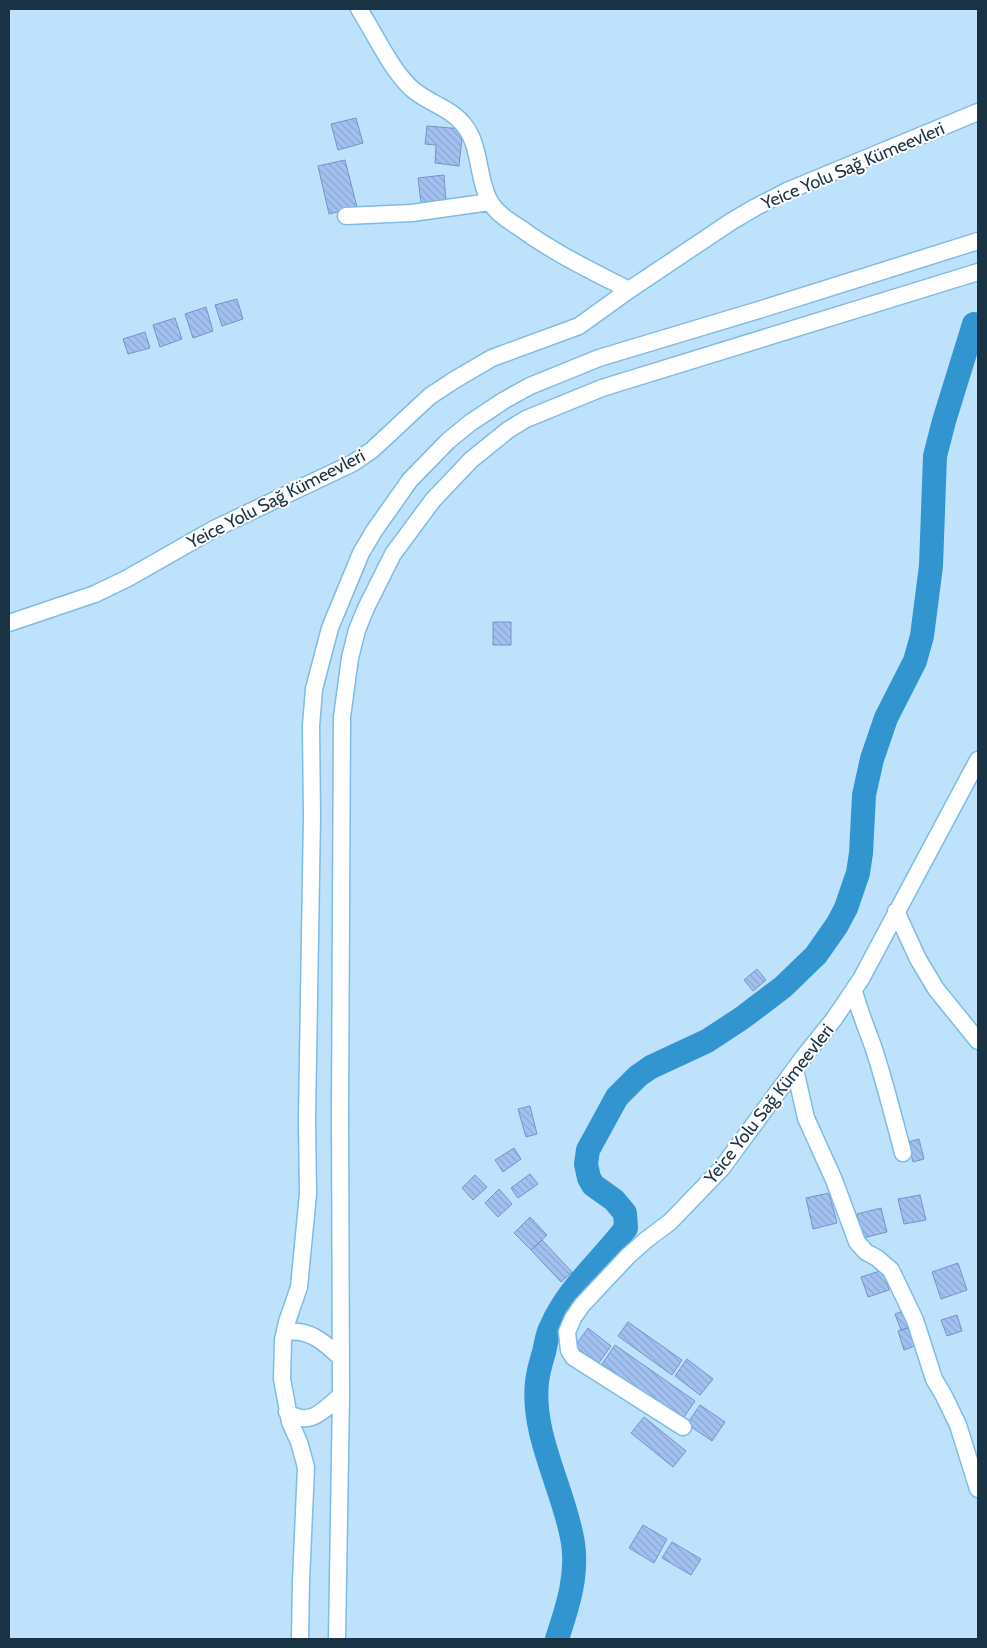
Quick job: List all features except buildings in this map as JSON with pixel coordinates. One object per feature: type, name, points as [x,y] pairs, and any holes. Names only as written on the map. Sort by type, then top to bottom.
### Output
[{"type":"street","points":[[359,9],[396,71],[411,88],[424,98],[455,114],[466,126],[472,137],[482,185],[490,202],[504,218],[559,254],[629,290]]},
{"type":"street","name":"Yeice Yolu Sağ Kümeevleri","points":[[9,623],[95,594],[128,578],[214,529],[353,463],[372,450],[430,396],[456,379],[492,358],[579,326],[732,221],[787,191],[978,112]]},
{"type":"street","points":[[346,216],[412,213],[490,202]]},
{"type":"street","points":[[300,1639],[306,1467],[299,1442],[287,1412],[282,1379],[283,1340],[299,1288],[308,1194],[307,1120],[312,816],[311,726],[314,689],[330,628],[361,553],[410,480],[448,440],[470,423],[530,386],[599,358],[978,241]]},
{"type":"street","points":[[337,1639],[341,1395],[342,717],[347,674],[357,630],[366,608],[394,554],[433,500],[489,444],[526,419],[602,388],[978,272]]},
{"type":"street","name":"Yeice Yolu Sağ Kümeevleri","points":[[683,1427],[578,1361],[568,1350],[567,1332],[573,1318],[609,1275],[646,1240],[670,1222],[722,1168],[834,1019],[862,979],[978,760]]},
{"type":"street","points":[[896,912],[918,960],[936,988],[978,1041]]},
{"type":"street","points":[[854,991],[860,1015],[873,1048],[888,1097],[903,1153]]},
{"type":"street","points":[[795,1069],[806,1118],[834,1180],[857,1242],[866,1252],[877,1258],[891,1270],[915,1320],[934,1379],[958,1425],[978,1489]]},
{"type":"street","points":[[285,1332],[299,1331],[316,1337],[341,1358]]},
{"type":"street","points":[[287,1412],[295,1418],[311,1418],[320,1413],[341,1395]]},
{"type":"waterway","points":[[557,1639],[571,1592],[574,1556],[569,1523],[539,1423],[536,1402],[538,1374],[549,1333],[558,1313],[576,1287],[626,1228],[625,1213],[614,1200],[593,1185],[589,1178],[586,1164],[588,1150],[617,1097],[638,1076],[651,1067],[707,1041],[742,1018],[783,987],[816,955],[837,925],[846,908],[858,873],[864,795],[872,759],[886,718],[915,661],[922,636],[931,566],[935,456],[974,324]]}]
